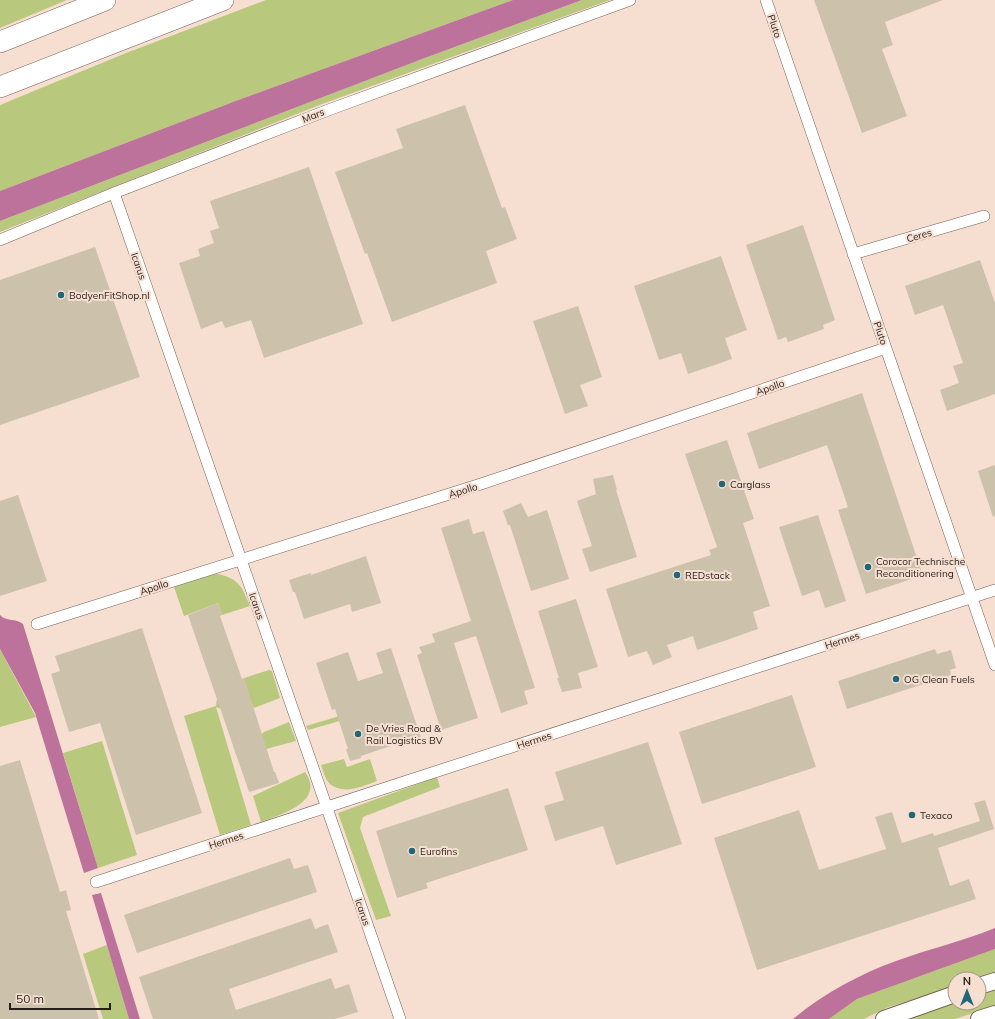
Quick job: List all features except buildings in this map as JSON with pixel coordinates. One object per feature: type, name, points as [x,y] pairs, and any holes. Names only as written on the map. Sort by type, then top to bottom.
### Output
[{"type":"highway","points":[[0,42],[105,0]]},
{"type":"highway","points":[[0,87],[223,0]]},
{"type":"main road","points":[[884,1019],[947,997]]},
{"type":"main road","points":[[979,1019],[995,1014]]},
{"type":"street","name":"Mars","points":[[0,240],[114,193],[331,108],[630,0]]},
{"type":"street","name":"Pluto","points":[[766,0],[995,665]]},
{"type":"street","name":"Icarus","points":[[114,193],[400,1019]]},
{"type":"street","name":"Ceres","points":[[853,254],[984,216]]},
{"type":"street","name":"Apollo","points":[[37,624],[481,484],[886,348]]},
{"type":"street","name":"Hermes","points":[[96,882],[995,590]]},
{"type":"green space","points":[[0,0],[67,0],[0,28]]},
{"type":"green space","points":[[266,0],[513,0],[233,102],[0,191],[0,105],[126,53]]},
{"type":"green space","points":[[582,0],[610,0],[322,104],[0,232],[0,221],[417,61]]},
{"type":"green space","points":[[214,573],[228,577],[238,583],[250,606],[222,615],[218,603],[184,616],[174,587]]},
{"type":"green space","points":[[0,649],[36,717],[0,727]]},
{"type":"green space","points":[[269,670],[272,671],[280,698],[254,708],[250,699],[221,709],[216,707],[251,825],[220,835],[184,716],[216,706],[217,699],[244,678]]},
{"type":"green space","points":[[370,707],[368,713],[308,730],[306,726]]},
{"type":"green space","points":[[289,722],[296,741],[266,749],[264,746],[236,755],[233,745],[261,735],[264,732]]},
{"type":"green space","points":[[102,741],[137,855],[98,868],[63,753]]},
{"type":"green space","points":[[344,759],[347,767],[370,759],[377,781],[353,789],[340,789],[329,783],[325,777],[321,765]]},
{"type":"green space","points":[[305,772],[310,782],[310,791],[306,799],[289,811],[261,822],[253,796]]},
{"type":"green space","points":[[437,777],[440,787],[363,817],[360,828],[391,916],[376,920],[338,813]]},
{"type":"green space","points":[[107,945],[129,1019],[103,1019],[83,954]]},
{"type":"green space","points":[[995,949],[995,973],[987,975],[987,971],[947,971],[947,989],[886,1008],[864,1019],[829,1019],[857,999]]},
{"type":"green space","points":[[995,989],[995,1006],[987,1009],[987,992]]},
{"type":"green space","points":[[947,1005],[947,1011],[980,1011],[955,1019],[902,1019]]},
{"type":"shaded area","points":[[513,0],[582,0],[417,61],[0,221],[0,191],[233,102]]},
{"type":"shaded area","points":[[0,615],[5,619],[17,621],[23,624],[98,868],[84,873],[35,713],[0,649]]},
{"type":"shaded area","points":[[101,893],[140,1019],[129,1019],[92,895]]},
{"type":"shaded area","points":[[995,928],[995,949],[857,999],[829,1019],[793,1019],[829,993],[869,972],[896,961]]},
{"type":"place","name":"BodyenFitShop.nl","points":[[61,295]]},
{"type":"place","name":"Carglass","points":[[722,484]]},
{"type":"place","name":"Corocor Technische Reconditionering","points":[[868,567]]},
{"type":"place","name":"REDstack","points":[[677,575]]},
{"type":"place","name":"OG Clean Fuels","points":[[896,679]]},
{"type":"place","name":"De Vries Road & Rail Logistics BV","points":[[358,734]]},
{"type":"place","name":"Texaco","points":[[912,815]]},
{"type":"place","name":"Eurofins","points":[[412,851]]}]
